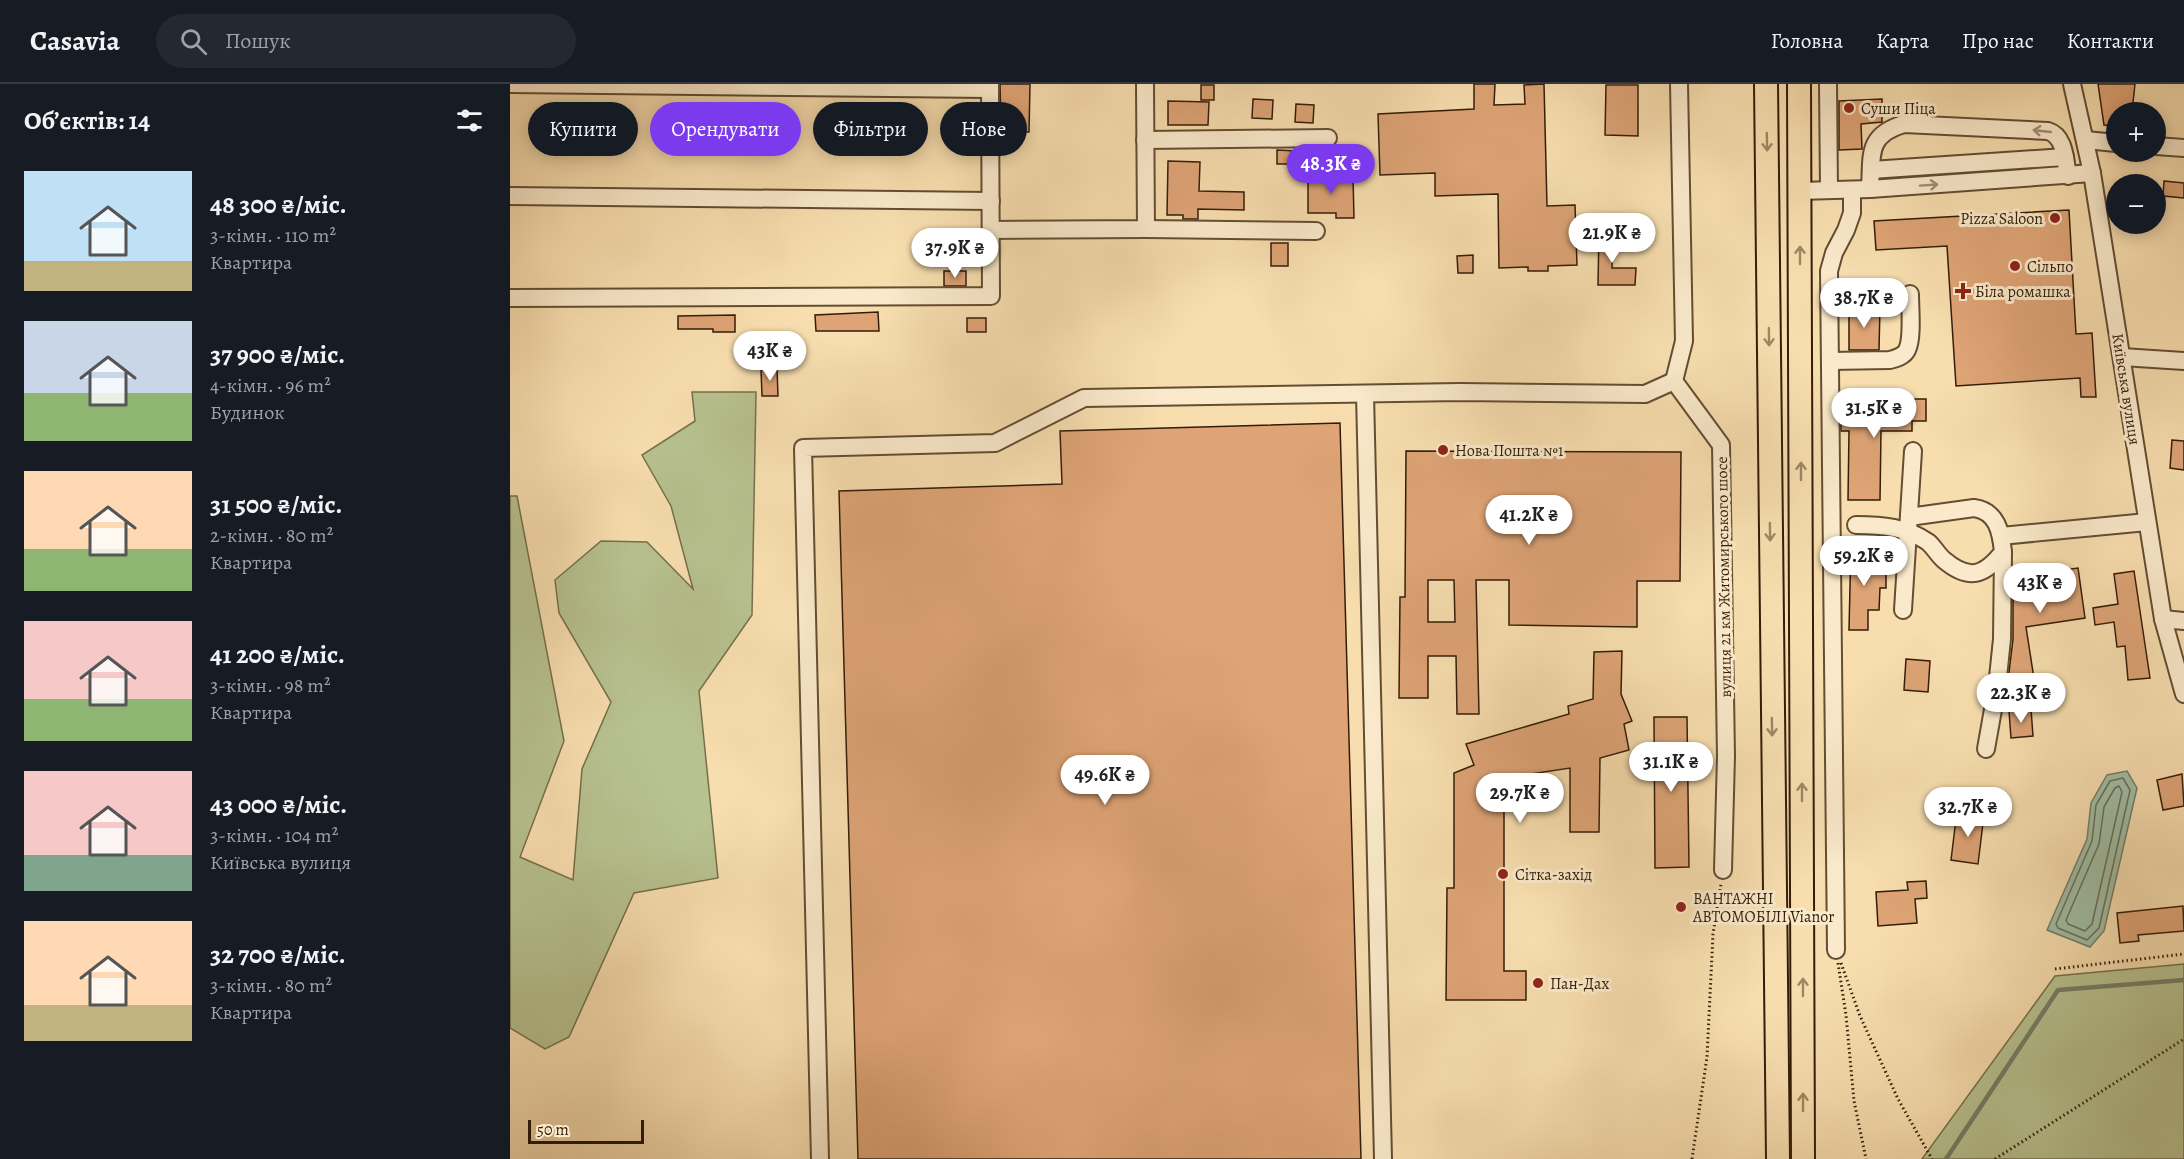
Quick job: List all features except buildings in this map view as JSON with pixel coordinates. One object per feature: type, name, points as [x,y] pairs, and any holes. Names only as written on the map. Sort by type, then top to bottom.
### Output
[{"type":"highway","points":[[1766,84],[1778,1159]]},
{"type":"highway","points":[[1799,84],[1803,1159]]},
{"type":"street","points":[[510,84],[990,86],[991,230],[991,296],[510,298]]},
{"type":"street","points":[[1145,84],[1146,229]]},
{"type":"street","points":[[820,1159],[803,448],[995,443],[1084,398],[1460,392],[1645,394],[1674,381],[1684,341],[1679,84]]},
{"type":"street","points":[[1827,84],[1829,190]]},
{"type":"street","name":"Київська вулиця","points":[[2073,84],[2092,173],[2163,620],[2184,694]]},
{"type":"street","points":[[1870,189],[1872,148],[1879,136],[1890,128],[1904,124],[2048,130],[2060,138],[2068,176]]},
{"type":"street","points":[[1145,140],[1328,138]]},
{"type":"street","points":[[2086,140],[2106,142]]},
{"type":"street","points":[[2166,147],[2184,148]]},
{"type":"street","points":[[1872,170],[2065,157]]},
{"type":"street","points":[[1799,191],[1870,189],[2092,173]]},
{"type":"street","points":[[1836,950],[1829,271],[1834,253],[1852,213],[1852,190]]},
{"type":"street","points":[[510,196],[990,201]]},
{"type":"street","points":[[991,230],[1316,231]]},
{"type":"street","points":[[1830,361],[1890,360],[1900,357],[1907,351],[1909,339],[1910,294]]},
{"type":"street","points":[[2122,357],[2184,361]]},
{"type":"street","name":"вулиця 21 км Житомирського шосе","points":[[1674,381],[1721,445],[1726,756],[1723,870]]},
{"type":"street","points":[[1365,394],[1383,1159]]},
{"type":"street","points":[[1903,610],[1913,451]]},
{"type":"street","points":[[1856,525],[1908,525],[1974,508],[1984,509],[1992,515],[2002,544],[2002,639],[1997,687],[1986,749]]},
{"type":"street","points":[[2002,544],[2147,522]]},
{"type":"street","points":[[1908,525],[1944,559],[1960,570],[1974,574],[1990,568],[2002,544]]},
{"type":"street","points":[[2163,620],[2184,621]]},
{"type":"path","points":[[1692,1159],[1707,1057],[1713,934],[1723,870]]},
{"type":"path","points":[[1836,950],[1846,1015],[1854,1101],[1866,1159]]},
{"type":"path","points":[[1836,950],[1860,1016],[1898,1099],[1932,1159]]},
{"type":"path","points":[[2055,969],[2184,954]]},
{"type":"path","points":[[1995,1159],[2184,1039]]},
{"type":"shaded area","points":[[692,392],[756,392],[752,615],[699,691],[718,878],[634,893],[569,1037],[545,1049],[510,1028],[510,496],[517,496],[564,741],[520,857],[573,880],[582,769],[611,702],[559,613],[555,580],[601,541],[647,542],[693,589],[671,506],[642,455],[695,421]]},
{"type":"shaded area","points":[[2184,964],[2184,1159],[1922,1159],[2055,976]]},
{"type":"water","points":[[2127,771],[2137,788],[2104,931],[2090,947],[2047,930],[2087,839],[2091,803],[2107,775]]},
{"type":"waterway","points":[[1946,1159],[2058,990],[2184,980]]},
{"type":"place","name":"Суши Піца","points":[[1849,108]]},
{"type":"place","name":"Pizza Saloon","points":[[2055,218]]},
{"type":"place","name":"Сільпо","points":[[2015,266]]},
{"type":"place","name":"Біла ромашка","points":[[1963,291]]},
{"type":"place","name":"Нова Пошта №1","points":[[1443,450]]},
{"type":"place","name":"Сітка-захід","points":[[1503,874]]},
{"type":"place","name":"ВАНТАЖНІ АВТОМОБІЛІ Vianor","points":[[1681,907]]},
{"type":"place","name":"Пан-Дах","points":[[1538,983]]}]
